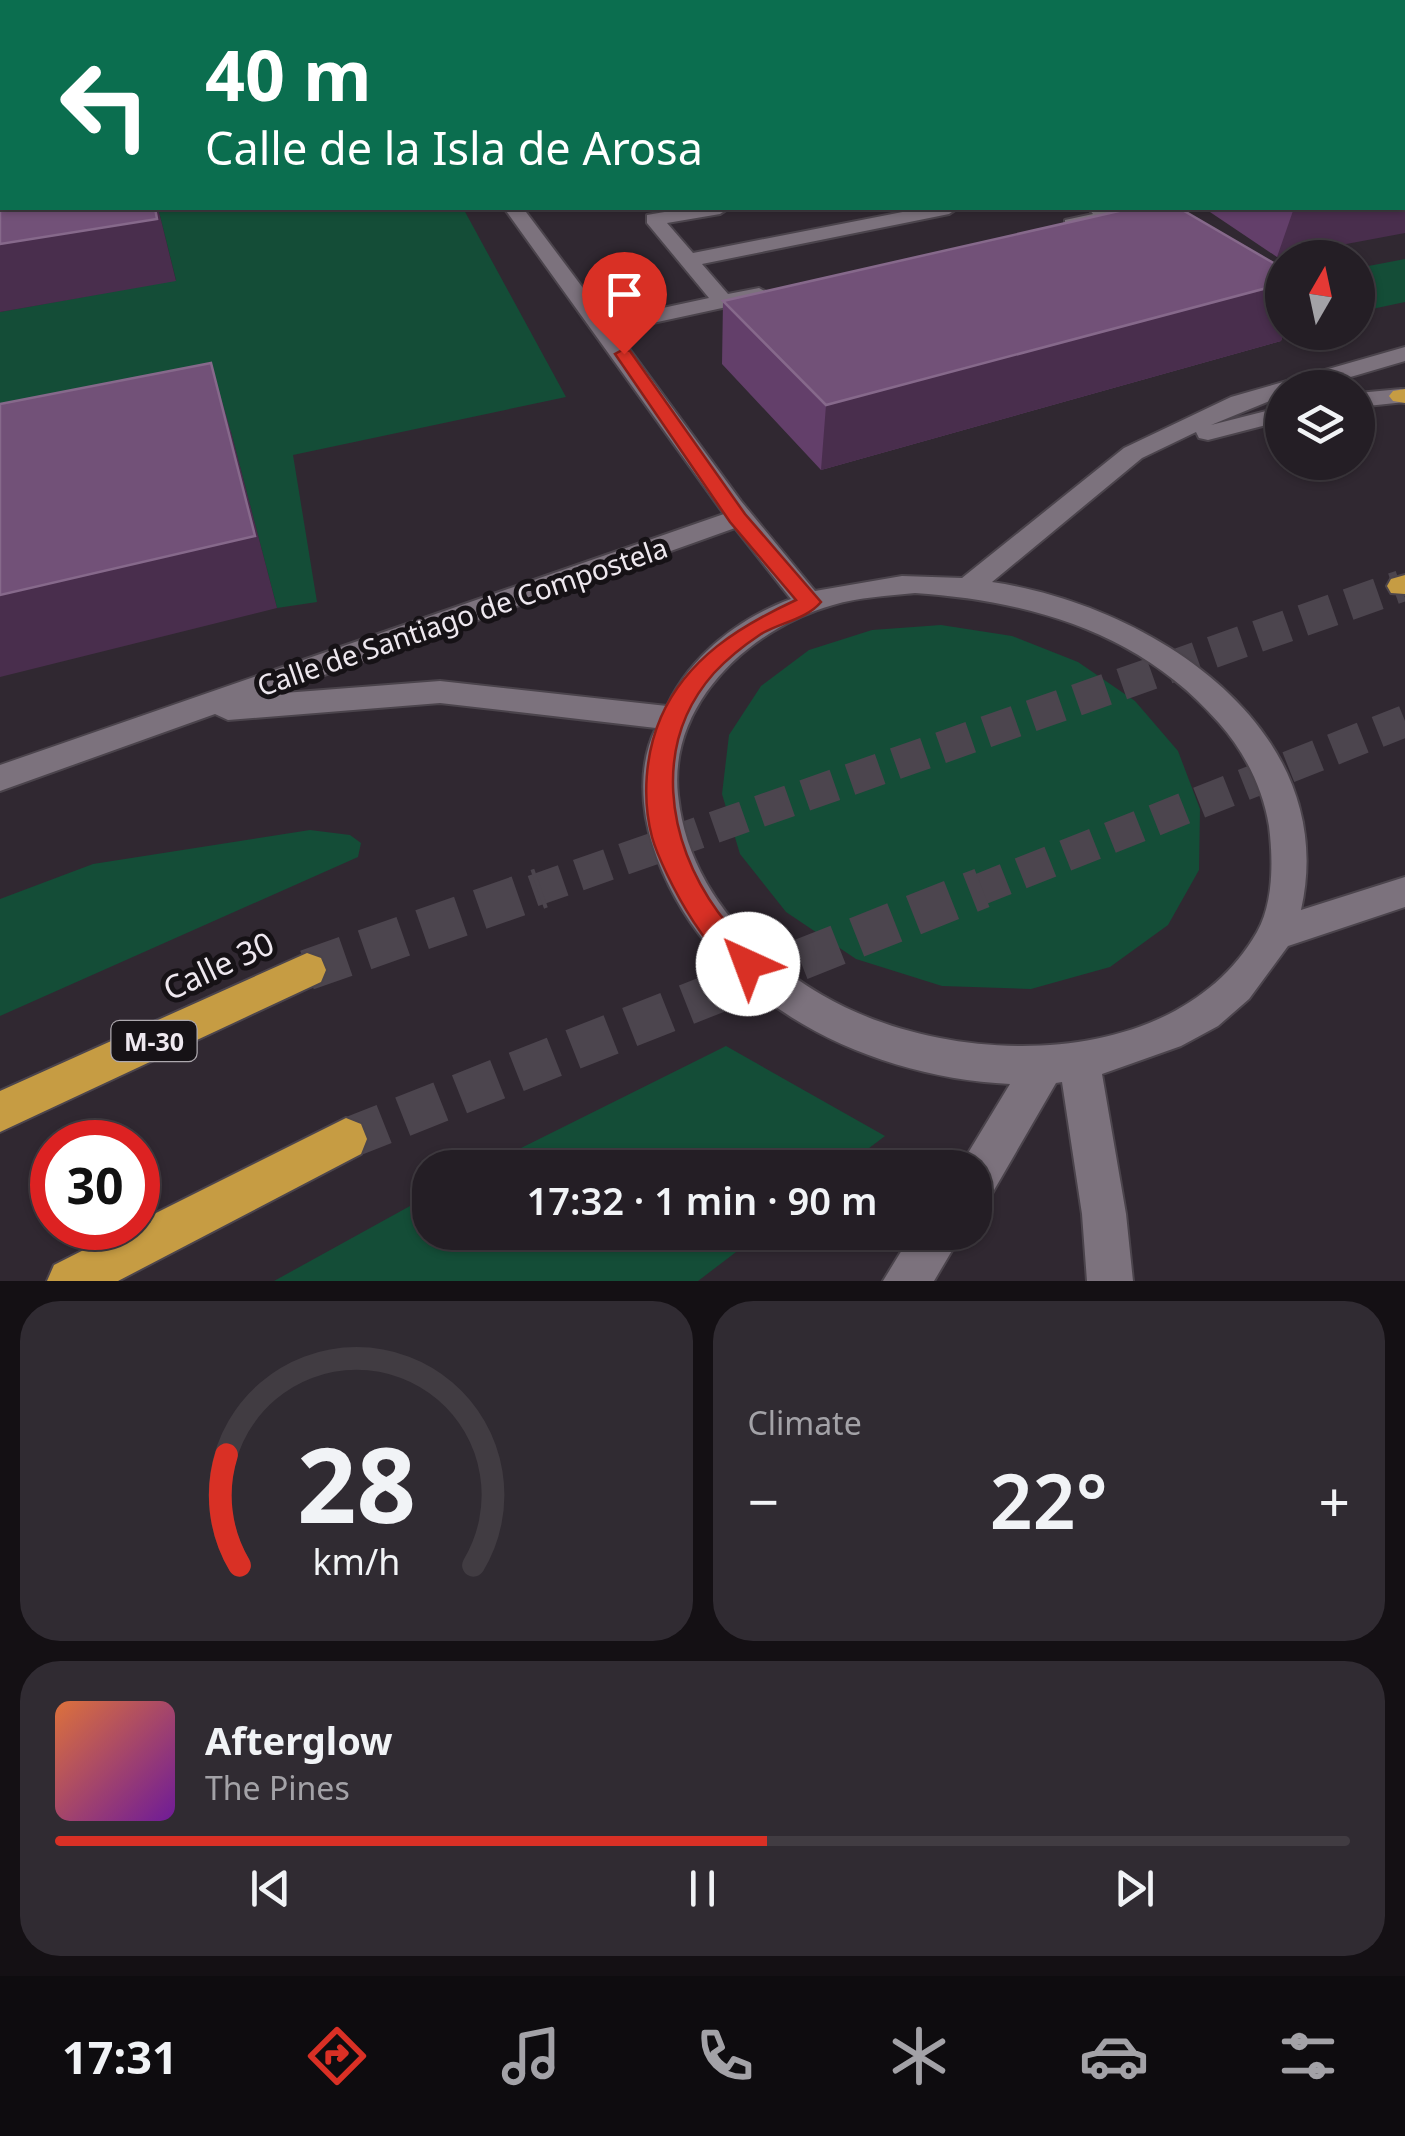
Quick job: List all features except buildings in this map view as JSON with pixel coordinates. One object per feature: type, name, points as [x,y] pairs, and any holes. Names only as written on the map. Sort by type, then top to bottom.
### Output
[{"type":"highway","name":"Calle 30","points":[[0,1112],[307,970]]},
{"type":"highway","points":[[70,1281],[346,1139]]},
{"type":"street","points":[[516,210],[604,327],[738,518],[810,602]]},
{"type":"street","points":[[708,210],[654,219],[723,302]]},
{"type":"street","points":[[689,260],[939,210]]},
{"type":"street","points":[[1051,229],[1108,216],[1099,210]]},
{"type":"street","points":[[604,327],[781,289]]},
{"type":"street","points":[[1341,370],[1405,354]]},
{"type":"street","points":[[971,586],[1133,453],[1239,402],[1265,394]]},
{"type":"street","points":[[1375,398],[1403,396]]},
{"type":"street","points":[[1133,453],[1265,418]]},
{"type":"street","name":"Calle de Santiago de Compostela","points":[[0,778],[738,518]]},
{"type":"street","points":[[914,584],[971,586],[1048,601],[1121,630],[1188,672],[1242,728],[1279,793],[1291,864],[1276,934],[1233,993],[1167,1037],[1062,1064],[978,1064],[913,1051],[851,1030],[795,1000],[748,964],[710,923],[682,881],[665,837],[658,795],[662,755],[673,718],[706,668],[753,629],[810,602],[860,589],[914,584]]},
{"type":"street","name":"Calle de Santiago de Compostela","points":[[186,712],[440,692],[673,718]]},
{"type":"street","points":[[1276,934],[1405,892]]},
{"type":"street","points":[[992,1159],[1062,1064]]},
{"type":"street","points":[[1062,1064],[1104,1214],[1110,1281]]},
{"type":"street","points":[[906,1281],[929,1250]]},
{"type":"green space","points":[[158,210],[464,210],[566,397],[293,455],[317,602],[277,608],[231,432],[0,480],[0,312],[176,280]]},
{"type":"green space","points":[[1405,259],[1405,302],[1375,308],[1375,265]]},
{"type":"green space","points":[[941,625],[1012,636],[1078,662],[1135,701],[1178,751],[1200,809],[1199,870],[1168,925],[1110,967],[1031,989],[942,986],[856,959],[786,912],[740,854],[722,794],[729,735],[761,686],[809,650],[872,630]]},
{"type":"green space","points":[[310,830],[350,835],[361,843],[358,857],[0,1016],[0,899],[93,864]]},
{"type":"green space","points":[[726,1046],[885,1136],[866,1150],[517,1150]]},
{"type":"green space","points":[[412,1205],[412,1250],[739,1250],[698,1281],[274,1281]]},
{"type":"tunnel","points":[[533,891],[1401,586]]},
{"type":"tunnel","points":[[976,891],[1405,721]]},
{"type":"tunnel","points":[[307,970],[541,888]]},
{"type":"tunnel","points":[[346,1139],[982,888]]},
{"type":"route","points":[[624,354],[738,518],[810,602],[753,629],[706,668],[673,718],[662,755],[658,795],[665,837],[682,881],[710,923],[748,964]]}]
